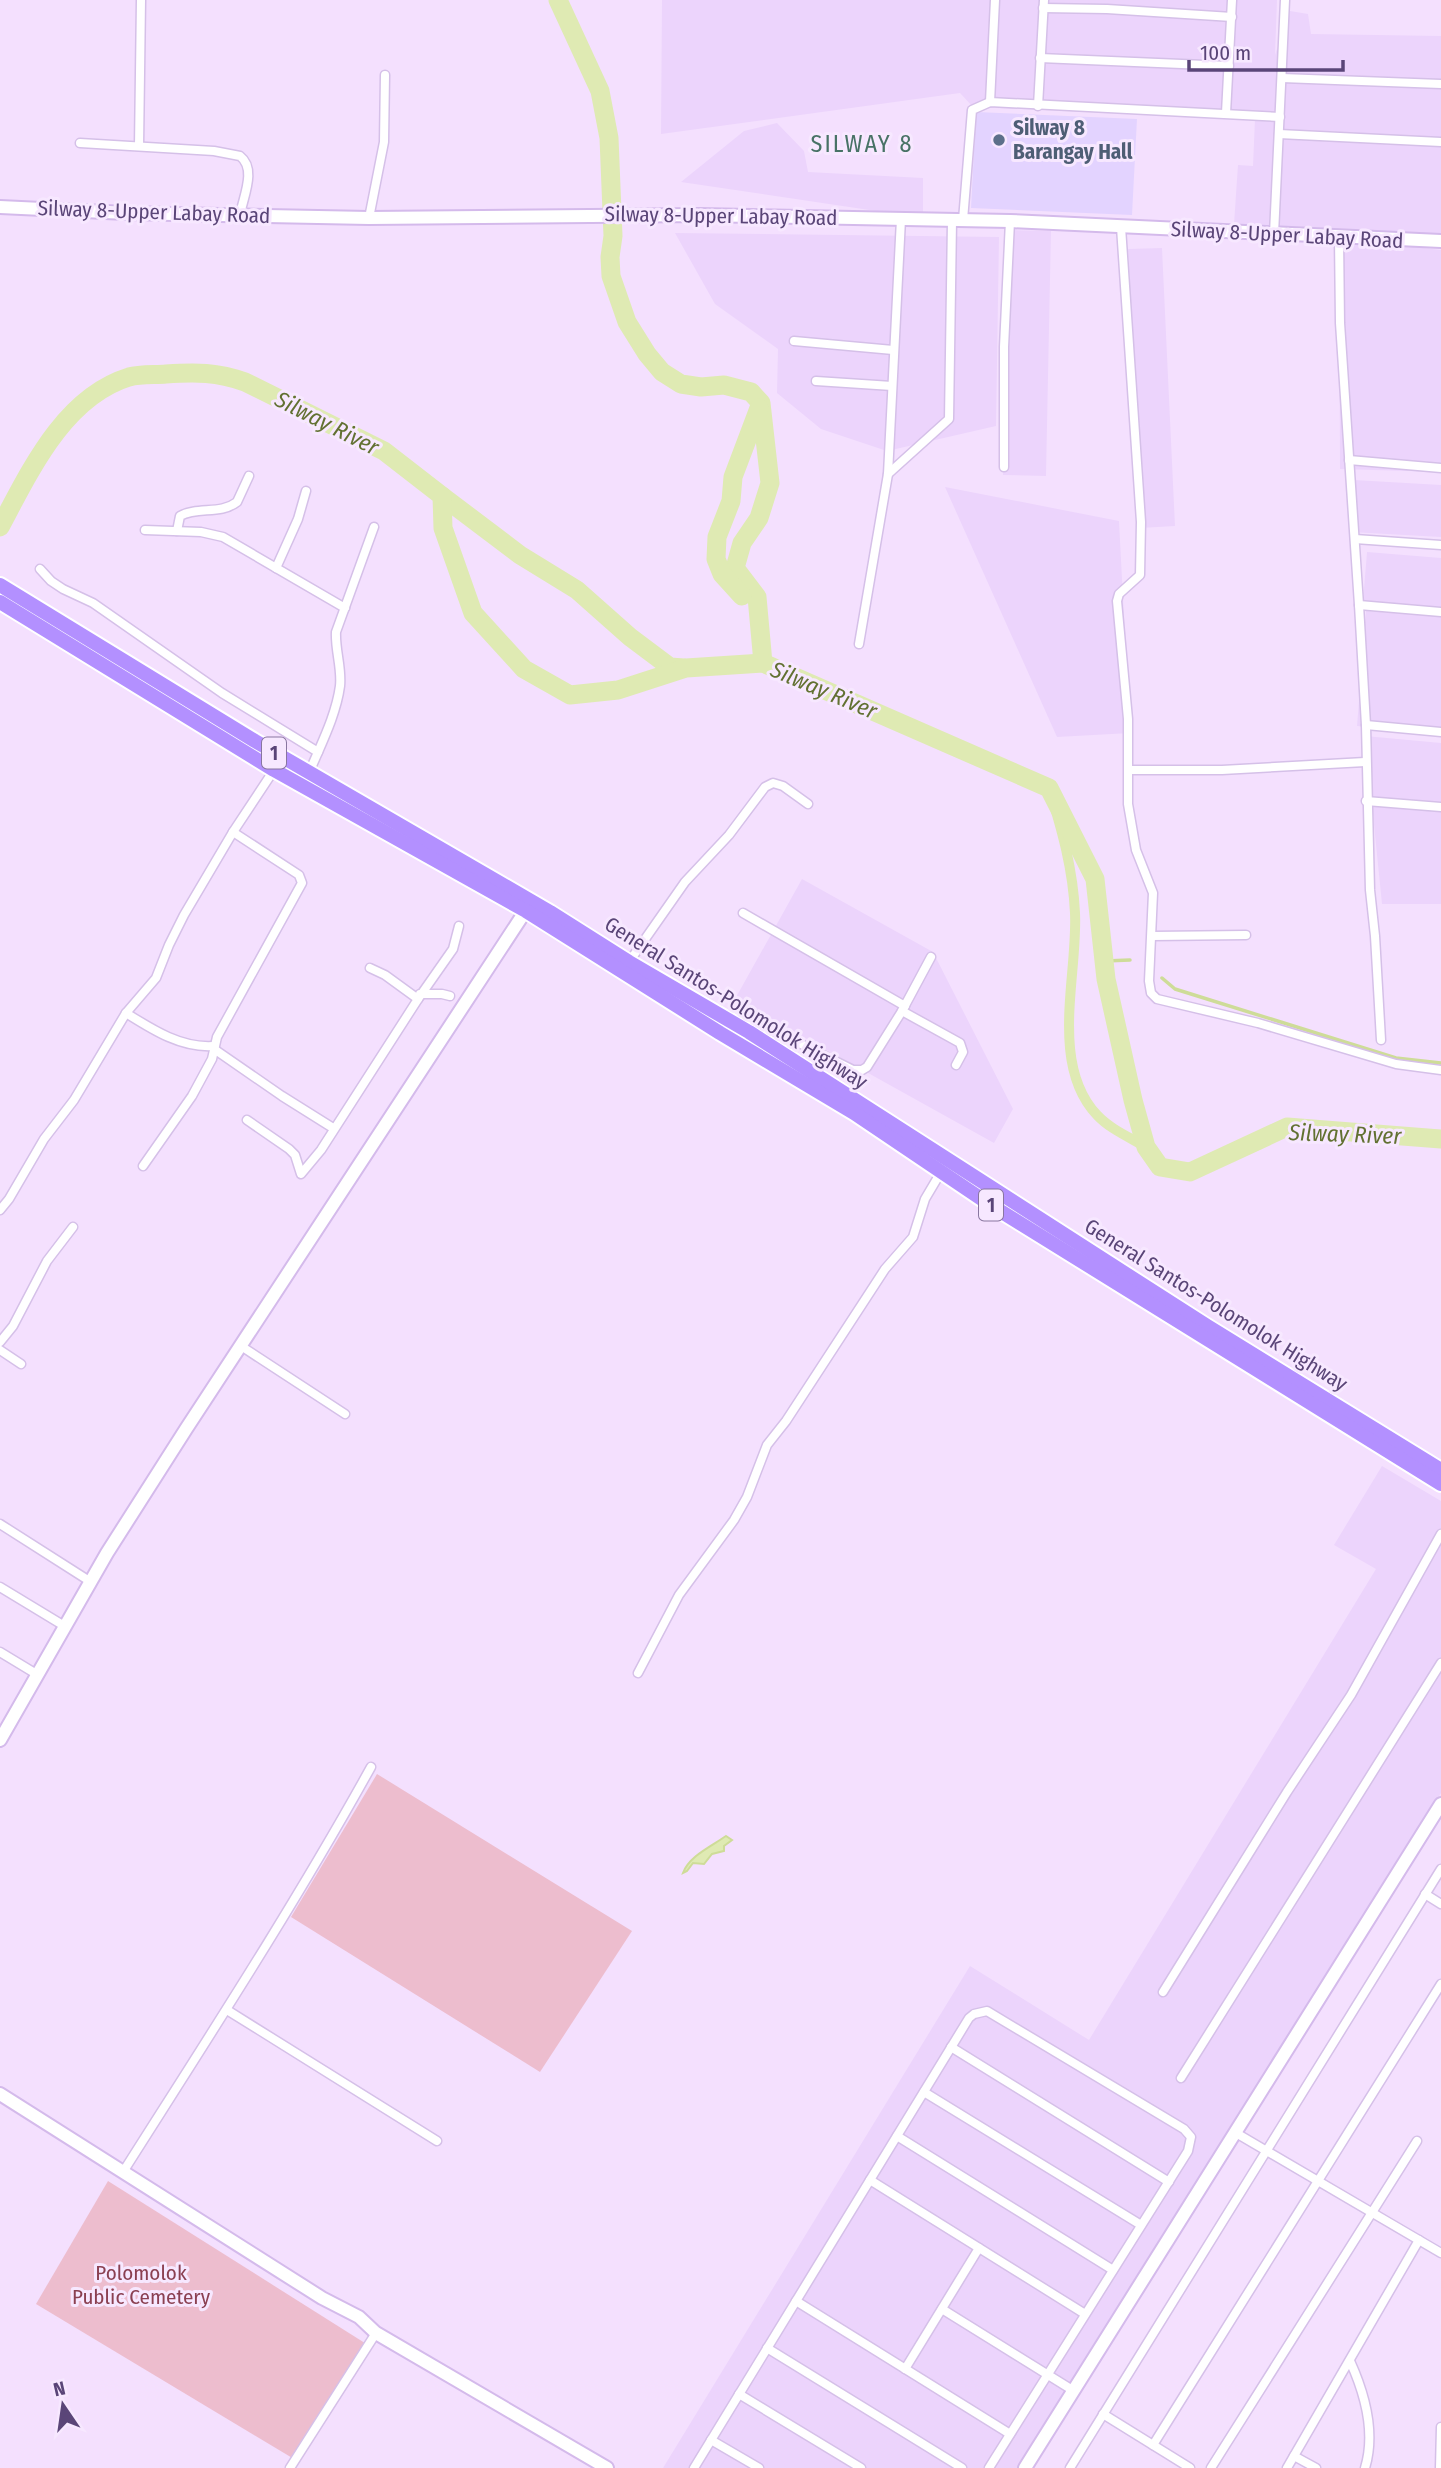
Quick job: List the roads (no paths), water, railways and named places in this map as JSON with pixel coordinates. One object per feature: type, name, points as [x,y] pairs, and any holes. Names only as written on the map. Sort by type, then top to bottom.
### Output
[{"type":"highway","name":"General Santos-Polomolok Highway","points":[[1,585],[529,906],[749,1032],[1207,1326],[1441,1470]]},
{"type":"highway","name":"1","points":[[0,602],[274,770],[529,906],[854,1114],[989,1204],[1441,1484]]},
{"type":"street","points":[[139,146],[141,0]]},
{"type":"street","points":[[990,102],[995,0]]},
{"type":"street","points":[[1226,113],[1232,0]]},
{"type":"street","points":[[1274,234],[1285,0]]},
{"type":"street","points":[[1038,106],[1044,4],[1107,5],[1232,17]]},
{"type":"street","points":[[1040,58],[1229,66]]},
{"type":"street","points":[[369,218],[384,142],[385,75]]},
{"type":"street","points":[[1282,78],[1441,84]]},
{"type":"street","points":[[888,474],[949,419],[957,220],[972,110],[990,102],[1280,117]]},
{"type":"street","points":[[1279,134],[1441,142]]},
{"type":"street","points":[[80,143],[240,156],[248,166],[248,181],[240,215]]},
{"type":"street","name":"Silway 8-Upper Labay Road","points":[[0,207],[369,218],[644,215],[1010,221],[1441,241]]},
{"type":"street","points":[[859,644],[888,474],[901,219]]},
{"type":"street","points":[[1004,467],[1004,347],[1010,221]]},
{"type":"street","points":[[1121,227],[1141,522],[1140,577],[1119,594],[1117,601],[1128,719],[1128,804],[1136,850],[1153,893],[1151,993],[1157,999],[1258,1023],[1396,1064],[1441,1070]]},
{"type":"street","points":[[1339,238],[1340,323],[1366,725],[1370,890],[1377,957],[1381,1041]]},
{"type":"street","points":[[793,341],[893,349]]},
{"type":"street","points":[[816,381],[892,386]]},
{"type":"street","points":[[1349,460],[1441,468]]},
{"type":"street","points":[[177,531],[180,516],[184,513],[222,509],[237,502],[248,476]]},
{"type":"street","points":[[276,568],[298,519],[306,491]]},
{"type":"street","points":[[309,773],[340,685],[336,632],[373,527]]},
{"type":"street","points":[[145,530],[201,532],[223,537],[345,608]]},
{"type":"street","points":[[1355,539],[1441,545]]},
{"type":"street","points":[[40,569],[63,589],[93,603],[222,693],[318,752]]},
{"type":"street","points":[[1359,605],[1441,611]]},
{"type":"street","points":[[1366,725],[1441,732]]},
{"type":"street","points":[[1130,771],[1222,770],[1366,762]]},
{"type":"street","points":[[0,1210],[44,1139],[74,1100],[126,1013],[156,978],[184,915],[233,832],[274,770]]},
{"type":"street","points":[[629,961],[685,882],[729,835],[765,787],[773,783],[783,786],[808,804]]},
{"type":"street","points":[[1366,801],[1441,807]]},
{"type":"street","points":[[143,1166],[192,1096],[212,1059],[214,1048],[302,883],[299,874],[233,832]]},
{"type":"street","points":[[0,1740],[107,1553],[529,906]]},
{"type":"street","points":[[743,913],[960,1042],[963,1052],[956,1065]]},
{"type":"street","points":[[247,1120],[295,1155],[300,1178],[453,949],[459,926]]},
{"type":"street","points":[[1152,936],[1246,935]]},
{"type":"street","points":[[749,1032],[768,1029],[853,1070],[862,1070],[867,1067],[904,1009],[931,957]]},
{"type":"street","points":[[369,968],[419,997],[442,993],[450,996]]},
{"type":"street","points":[[126,1013],[159,1033],[186,1044],[214,1048],[333,1128]]},
{"type":"street","points":[[638,1672],[679,1595],[741,1509],[766,1445],[786,1421],[892,1260],[913,1237],[925,1199],[941,1172]]},
{"type":"street","points":[[0,1342],[13,1326],[47,1261],[73,1227]]},
{"type":"street","points":[[240,1346],[345,1414]]},
{"type":"street","points":[[0,1350],[21,1364]]},
{"type":"street","points":[[0,1524],[91,1582]]},
{"type":"street","points":[[1163,1992],[1351,1695],[1441,1534]]},
{"type":"street","points":[[0,1587],[66,1628]]},
{"type":"street","points":[[0,1652],[38,1675]]},
{"type":"street","points":[[1181,2078],[1441,1662]]},
{"type":"street","points":[[123,2172],[324,1852],[371,1767]]},
{"type":"street","points":[[1025,2468],[1439,1811]]},
{"type":"street","points":[[1070,2468],[1441,1869]]},
{"type":"street","points":[[1425,1894],[1441,1904]]},
{"type":"street","points":[[1153,2445],[1441,1984]]},
{"type":"street","points":[[227,2010],[437,2141]]},
{"type":"street","points":[[694,2468],[969,2018],[987,2011],[1184,2129],[1191,2137],[1191,2144],[1169,2182],[989,2468]]},
{"type":"street","points":[[951,2047],[1169,2182]]},
{"type":"street","points":[[923,2092],[1141,2225]]},
{"type":"street","points":[[0,2094],[322,2298],[359,2317],[376,2333],[607,2468]]},
{"type":"street","points":[[1236,2133],[1441,2253]]},
{"type":"street","points":[[897,2136],[1113,2270]]},
{"type":"street","points":[[1211,2468],[1417,2141]]},
{"type":"street","points":[[870,2180],[1085,2314]]},
{"type":"street","points":[[1287,2468],[1419,2240]]},
{"type":"street","points":[[905,2369],[979,2248]]},
{"type":"street","points":[[796,2301],[1010,2434]]},
{"type":"street","points":[[942,2309],[1074,2391]]},
{"type":"street","points":[[290,2468],[376,2333]]},
{"type":"street","points":[[767,2348],[962,2468]]},
{"type":"street","points":[[1350,2361],[1363,2389],[1368,2424],[1370,2451],[1365,2468]]},
{"type":"street","points":[[739,2393],[860,2468]]},
{"type":"street","points":[[1103,2414],[1190,2468]]},
{"type":"street","points":[[1440,2468],[1441,2427]]},
{"type":"street","points":[[711,2440],[759,2468]]},
{"type":"street","points":[[1294,2456],[1316,2468]]},
{"type":"waterway","points":[[558,0],[600,91],[609,138],[613,236],[611,276],[627,322],[662,372],[681,384],[701,387],[724,385],[751,392],[761,403],[770,483],[759,518],[742,543],[735,568],[757,597],[763,663]]},
{"type":"waterway","name":"Silway River","points":[[0,527],[51,438],[86,401],[106,387],[133,376],[187,373],[216,375],[245,382],[384,451],[442,496],[443,528],[473,613],[524,669],[570,695],[618,690],[686,668],[763,663],[1049,788],[1095,879],[1106,979],[1133,1100],[1146,1147],[1160,1167],[1190,1172],[1287,1127],[1441,1139]]},
{"type":"waterway","points":[[742,596],[722,574],[716,559],[717,537],[731,501],[733,477],[759,408]]},
{"type":"waterway","points":[[442,496],[520,555],[577,590],[630,637],[670,667],[684,668]]},
{"type":"waterway","points":[[1049,788],[1066,850],[1074,897],[1075,937],[1069,1018],[1074,1071],[1082,1094],[1097,1115],[1114,1129],[1146,1147]]},
{"type":"waterway","points":[[1105,961],[1130,960]]},
{"type":"waterway","points":[[1162,978],[1175,989],[1396,1058],[1441,1063]]},
{"type":"place","name":"Silway 8 Barangay Hall","points":[[999,140]]},
{"type":"district","name":"SILWAY 8","points":[[862,144]]},
{"type":"park label","name":"Polomolok Public Cemetery","points":[[141,2285]]}]
